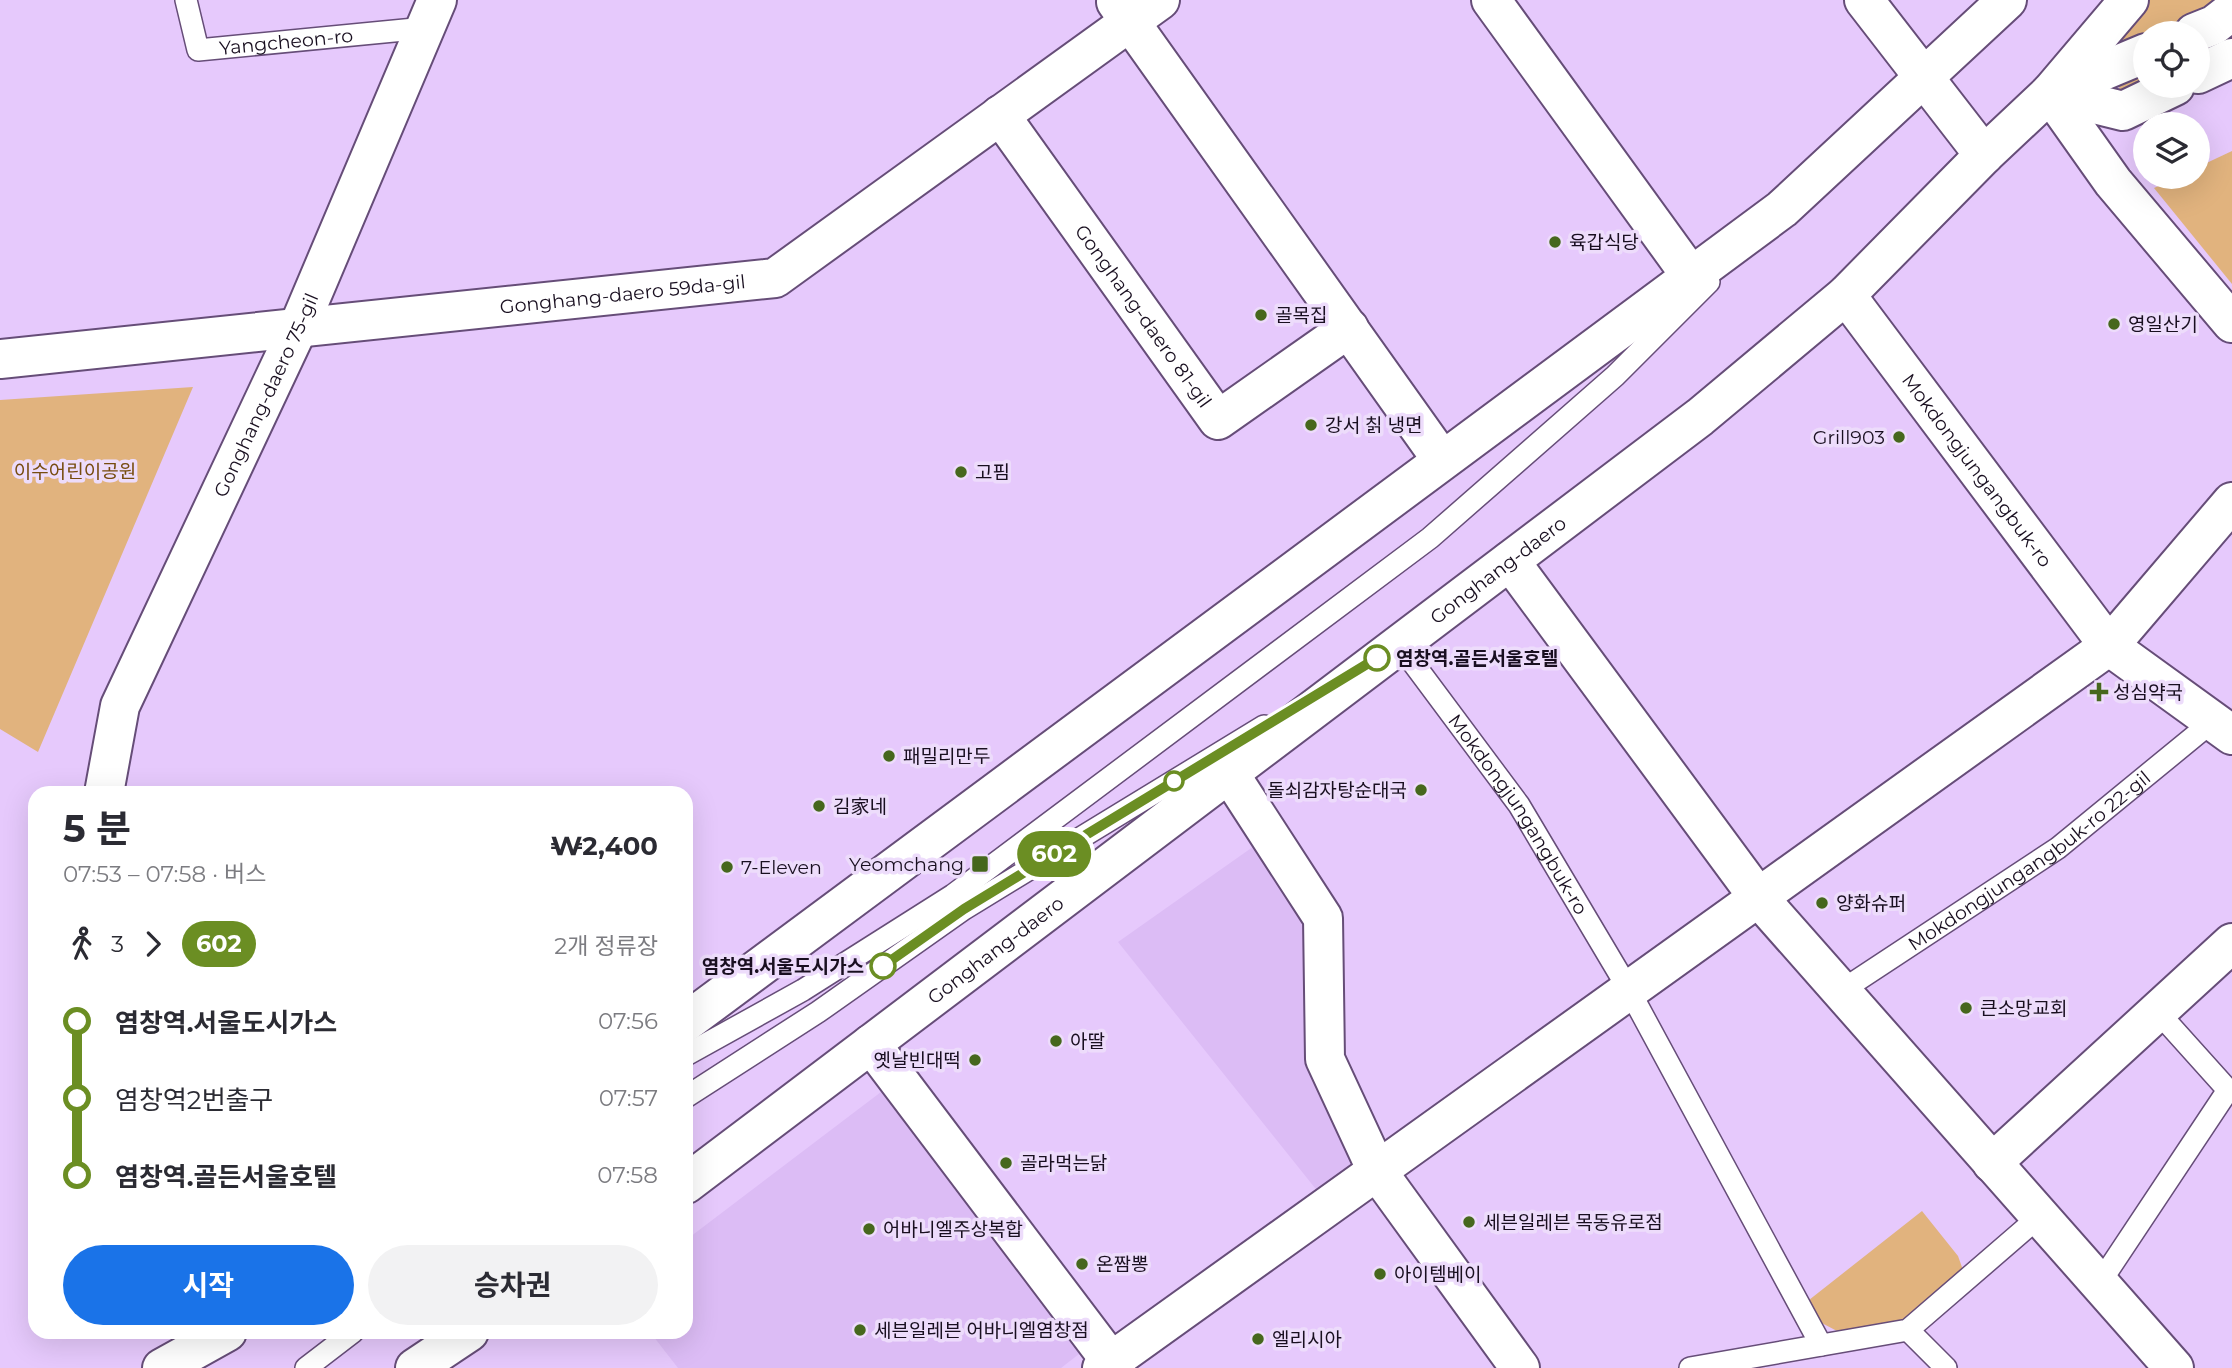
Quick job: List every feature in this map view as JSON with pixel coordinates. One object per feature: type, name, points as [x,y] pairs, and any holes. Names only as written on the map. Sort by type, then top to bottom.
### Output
[{"type":"street","points":[[1491,0],[1691,276]]},
{"type":"street","points":[[1864,0],[1984,155]]},
{"type":"street","points":[[693,1017],[1782,209],[2007,0]]},
{"type":"street","name":"Gonghang-daero","points":[[693,1179],[1700,417],[1846,295],[1984,155],[2050,93],[2129,0]]},
{"type":"street","points":[[1135,7],[1349,328],[1443,460]]},
{"type":"street","name":"Gonghang-daero 59da-gil","points":[[0,359],[775,278],[1000,116],[1135,7]]},
{"type":"street","name":"Gonghang-daero 75-gil","points":[[105,786],[120,706],[298,328],[431,14]]},
{"type":"street","points":[[2050,93],[2133,58]]},
{"type":"street","points":[[2210,68],[2232,58]]},
{"type":"street","points":[[2050,93],[2123,111],[2150,98]]},
{"type":"street","points":[[2050,93],[2113,182],[2232,323]]},
{"type":"street","name":"Gonghang-daero 81-gil","points":[[1000,116],[1218,420],[1349,328]]},
{"type":"street","name":"Mokdongjungangbuk-ro","points":[[1846,295],[2109,646],[2222,729]]},
{"type":"street","points":[[870,1044],[1110,1366],[2109,646],[2232,502]]},
{"type":"street","points":[[1510,561],[1758,897],[2174,1368]]},
{"type":"street","points":[[1229,773],[1323,918],[1325,1059],[1377,1171],[1520,1368]]},
{"type":"street","points":[[1992,1163],[2232,943]]},
{"type":"street","points":[[162,1368],[212,1339]]},
{"type":"street","points":[[415,1368],[458,1339]]},
{"type":"lane","name":"Yangcheon-ro","points":[[186,0],[198,50],[431,14]]},
{"type":"lane","points":[[693,1051],[803,990],[953,895],[1430,538],[1615,376],[1782,209]]},
{"type":"lane","points":[[693,1092],[818,1012],[964,909],[1399,644]]},
{"type":"lane","name":"Mokdongjungangbuk-ro","points":[[1399,644],[1519,805],[1629,990],[1821,1345]]},
{"type":"lane","name":"Mokdongjungangbuk-ro 22-gil","points":[[1841,991],[2058,848],[2222,729]]},
{"type":"lane","points":[[2099,1284],[2228,1090],[2157,1011]]},
{"type":"lane","points":[[1690,1368],[1908,1330],[2040,1216]]},
{"type":"lane","points":[[1908,1330],[1946,1368]]},
{"type":"lane","points":[[306,1368],[344,1339]]},
{"type":"shaded area","points":[[1257,844],[1313,921],[1363,1169],[1323,1198],[1118,942]]},
{"type":"shaded area","name":"어바니엘주상복합","points":[[881,1092],[1079,1354],[1061,1368],[678,1368],[655,1339],[693,1339],[693,1235]]},
{"type":"green space","points":[[2105,0],[2232,0],[2232,58],[2210,68],[2210,21],[2133,21],[2135,98],[2123,111]]},
{"type":"green space","points":[[2232,151],[2232,284],[2155,189],[2210,189],[2210,161]]},
{"type":"green space","name":"이수어린이공원","points":[[193,387],[38,752],[0,729],[0,400]]},
{"type":"green space","points":[[1922,1211],[1958,1256],[1963,1270],[1905,1319],[1837,1331],[1818,1321],[1809,1300]]},
{"type":"bus line","name":"602","points":[[883,966],[964,909],[1377,658]]},
{"type":"place","name":"육갑식당","points":[[1555,242]]},
{"type":"place","name":"골목집","points":[[1261,315]]},
{"type":"place","name":"영일산기","points":[[2114,324]]},
{"type":"place","name":"강서 칡 냉면","points":[[1311,425]]},
{"type":"place","name":"Grill903","points":[[1899,437]]},
{"type":"place","name":"고핌","points":[[961,472]]},
{"type":"place","name":"염창역.골든서울호텔","points":[[1377,658]]},
{"type":"place","name":"성심약국","points":[[2099,692]]},
{"type":"place","name":"패밀리만두","points":[[889,756]]},
{"type":"place","name":"돌쇠감자탕순대국","points":[[1421,790]]},
{"type":"place","name":"김家네","points":[[819,806]]},
{"type":"place","name":"Yeomchang","points":[[980,864]]},
{"type":"place","name":"7-Eleven","points":[[727,867]]},
{"type":"place","name":"양화슈퍼","points":[[1822,903]]},
{"type":"place","name":"염창역.서울도시가스","points":[[883,966]]},
{"type":"place","name":"큰소망교회","points":[[1966,1008]]},
{"type":"place","name":"아딸","points":[[1056,1041]]},
{"type":"place","name":"옛날빈대떡","points":[[975,1060]]},
{"type":"place","name":"골라먹는닭","points":[[1006,1163]]},
{"type":"place","name":"세븐일레븐 목동유로점","points":[[1469,1222]]},
{"type":"place","name":"어바니엘주상복합","points":[[869,1229]]},
{"type":"place","name":"온짬뽕","points":[[1082,1264]]},
{"type":"place","name":"아이템베이","points":[[1380,1274]]},
{"type":"place","name":"세븐일레븐 어바니엘염창점","points":[[860,1330]]},
{"type":"place","name":"엘리시아","points":[[1258,1339]]}]
